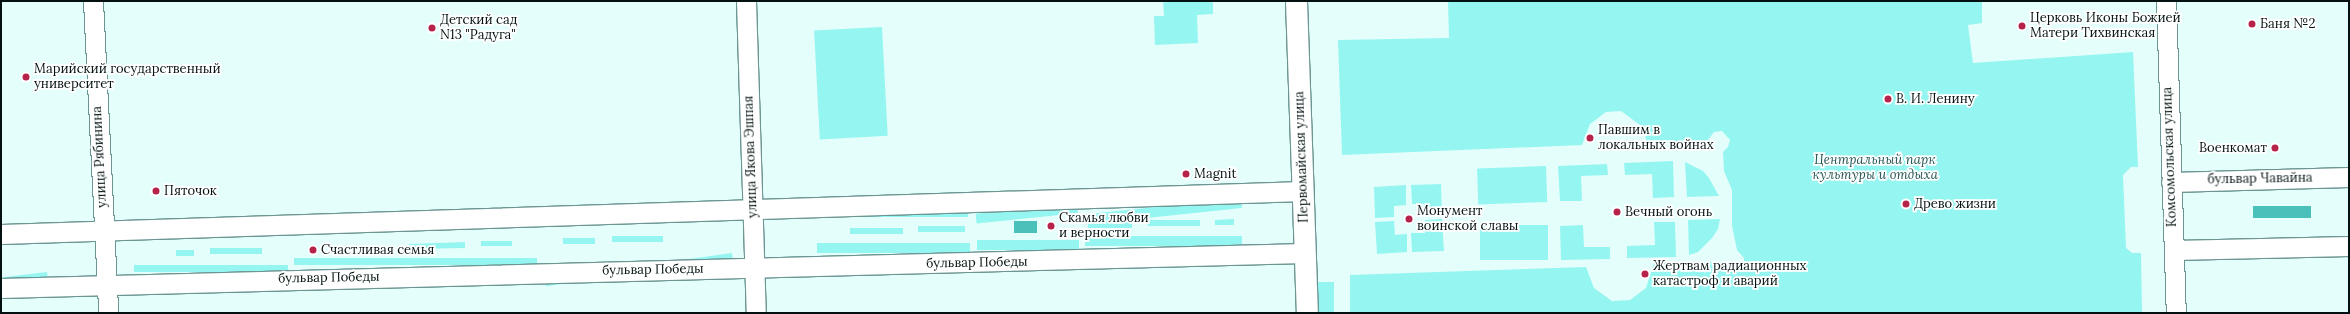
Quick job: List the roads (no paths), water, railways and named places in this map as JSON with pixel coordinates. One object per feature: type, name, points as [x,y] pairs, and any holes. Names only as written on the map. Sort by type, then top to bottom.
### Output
[{"type":"main road","name":"Первомайская улица","points":[[1296,1],[1307,313]]},
{"type":"street","name":"улица Рябинина","points":[[93,1],[108,313]]},
{"type":"street","name":"улица Якова Эшпая","points":[[746,1],[756,313]]},
{"type":"street","name":"Комсомольская улица","points":[[2166,1],[2176,313]]},
{"type":"street","name":"бульвар Чавайна","points":[[2171,182],[2349,177]]},
{"type":"street","points":[[1,234],[1303,191]]},
{"type":"street","points":[[2174,250],[2349,246]]},
{"type":"street","name":"бульвар Победы","points":[[1,288],[106,283],[1305,254]]},
{"type":"place","name":"Баня №2","points":[[2252,24]]},
{"type":"place","name":"Церковь Иконы Божией Матери Тихвинская","points":[[2022,26]]},
{"type":"place","name":"Детский сад N13 \"Радуга\"","points":[[432,28]]},
{"type":"place","name":"Марийский государственный университет","points":[[26,77]]},
{"type":"place","name":"В. И. Ленину","points":[[1888,99]]},
{"type":"place","name":"Павшим в локальных войнах","points":[[1590,138]]},
{"type":"place","name":"Военкомат","points":[[2275,148]]},
{"type":"place","name":"Magnit","points":[[1186,174]]},
{"type":"place","name":"Пяточок","points":[[156,191]]},
{"type":"place","name":"Древо жизни","points":[[1906,204]]},
{"type":"place","name":"Вечный огонь","points":[[1617,212]]},
{"type":"place","name":"Монумент воинской славы","points":[[1409,219]]},
{"type":"place","name":"Скамья любви и верности","points":[[1051,226]]},
{"type":"place","name":"Счастливая семья","points":[[313,250]]},
{"type":"place","name":"Жертвам радиационных катастроф и аварий","points":[[1645,274]]},
{"type":"park label","name":"Центральный парк культуры и отдыха","points":[[1875,168]]}]
